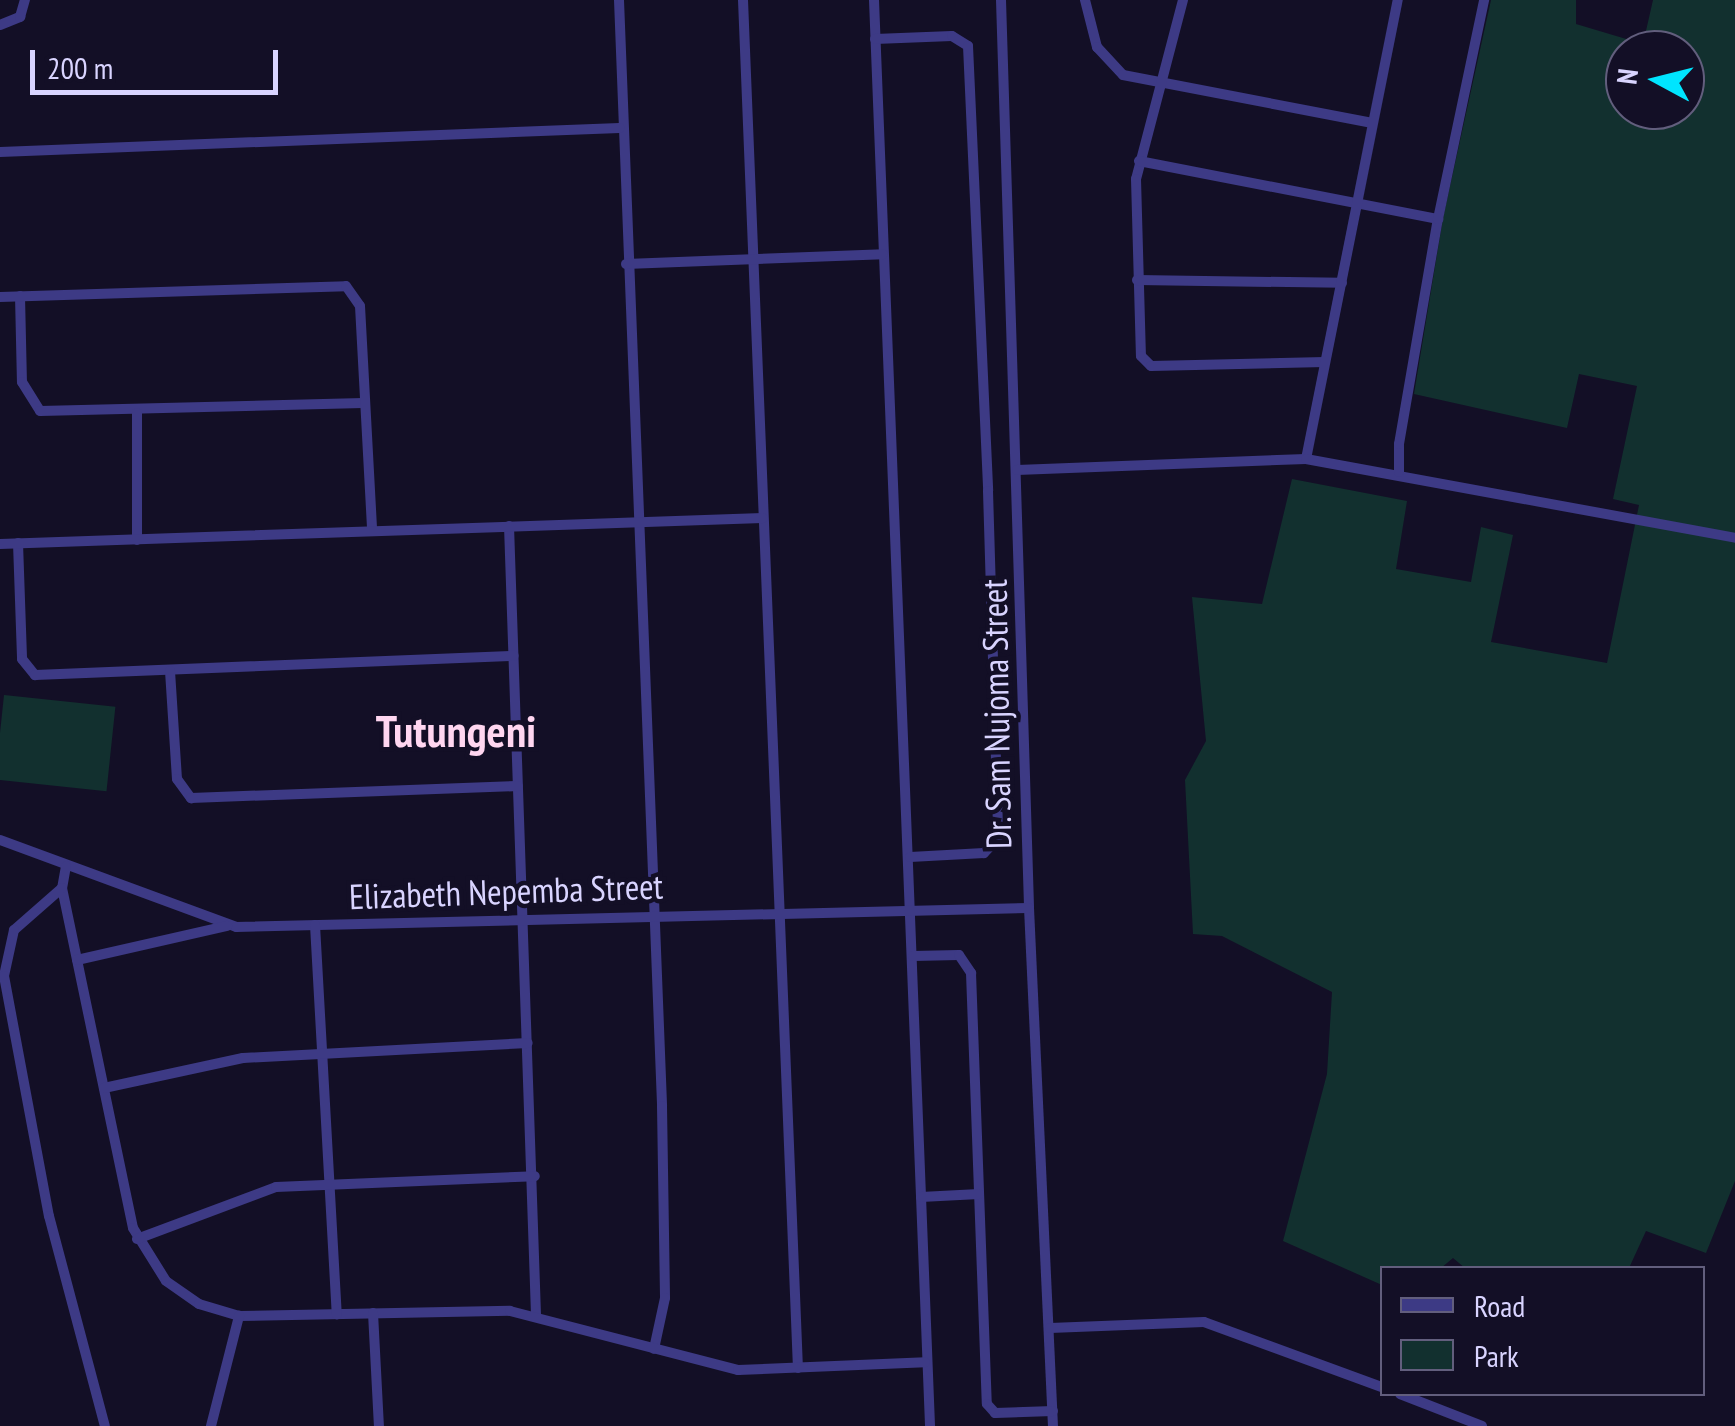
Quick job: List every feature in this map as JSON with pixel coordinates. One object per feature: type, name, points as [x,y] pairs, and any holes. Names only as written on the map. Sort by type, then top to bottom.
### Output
[{"type":"street","points":[[0,25],[20,17],[25,0]]},
{"type":"street","points":[[619,0],[620,128],[665,1298],[654,1350]]},
{"type":"street","points":[[743,0],[798,1368]]},
{"type":"street","points":[[874,0],[912,908],[926,1362],[932,1425]]},
{"type":"street","name":"Dr. Sam Nujoma Street","points":[[1001,0],[1028,908],[1053,1426]]},
{"type":"street","points":[[1085,0],[1088,27],[1108,63],[1123,76],[1372,123]]},
{"type":"street","points":[[1183,0],[1138,161],[1141,356],[1152,366],[1325,362]]},
{"type":"street","points":[[1306,460],[1398,0]]},
{"type":"street","points":[[1400,472],[1398,444],[1438,219],[1484,0]]},
{"type":"street","points":[[875,39],[952,36],[968,46],[988,491],[998,838],[984,853],[910,857]]},
{"type":"street","points":[[0,152],[620,128]]},
{"type":"street","points":[[1138,161],[1438,219]]},
{"type":"street","points":[[626,264],[883,254]]},
{"type":"street","points":[[1137,280],[1342,283]]},
{"type":"street","points":[[0,297],[346,286],[360,306],[372,529]]},
{"type":"street","points":[[20,296],[22,382],[30,404],[52,415],[363,403]]},
{"type":"street","points":[[136,413],[137,540]]},
{"type":"street","points":[[1017,470],[1306,460],[1400,472],[1735,538]]},
{"type":"street","points":[[0,544],[763,518]]},
{"type":"street","points":[[509,526],[535,1176],[536,1316]]},
{"type":"street","points":[[18,543],[22,659],[29,672],[170,671],[514,656]]},
{"type":"street","points":[[170,671],[177,778],[191,798],[518,786]]},
{"type":"street","name":"Elizabeth Nepemba Street","points":[[0,840],[228,926],[779,910],[1028,908]]},
{"type":"street","points":[[66,866],[62,888],[138,1239],[152,1265],[183,1294],[239,1316],[487,1309],[536,1316],[738,1370],[926,1362]]},
{"type":"street","points":[[62,888],[14,930],[4,976],[48,1216],[105,1426]]},
{"type":"street","points":[[316,925],[337,1314]]},
{"type":"street","points":[[77,960],[228,926]]},
{"type":"street","points":[[913,956],[952,954],[968,964],[987,1404],[995,1412],[1052,1410]]},
{"type":"street","points":[[104,1088],[243,1058],[528,1043]]},
{"type":"street","points":[[138,1239],[248,1194],[331,1184],[535,1176]]},
{"type":"street","points":[[921,1197],[979,1194]]},
{"type":"street","points":[[373,1312],[378,1426]]},
{"type":"street","points":[[211,1426],[239,1316]]},
{"type":"street","points":[[1050,1328],[1204,1322],[1380,1386]]},
{"type":"street","points":[[1405,1396],[1482,1426]]},
{"type":"green space","points":[[1491,0],[1576,0],[1576,24],[1605,33],[1605,130],[1705,130],[1705,30],[1646,30],[1653,0],[1735,0],[1735,1181],[1706,1253],[1646,1231],[1630,1266],[1463,1266],[1453,1258],[1443,1266],[1380,1266],[1380,1284],[1283,1241],[1327,1074],[1332,992],[1222,936],[1193,934],[1185,780],[1206,741],[1192,597],[1262,604],[1292,479],[1407,501],[1396,569],[1471,582],[1481,527],[1513,535],[1491,642],[1607,663],[1639,505],[1613,499],[1637,386],[1579,374],[1567,428],[1414,394],[1443,218]]},
{"type":"green space","points":[[4,695],[115,707],[107,791],[0,780]]},
{"type":"district","name":"Tutungeni","points":[[456,731]]}]
